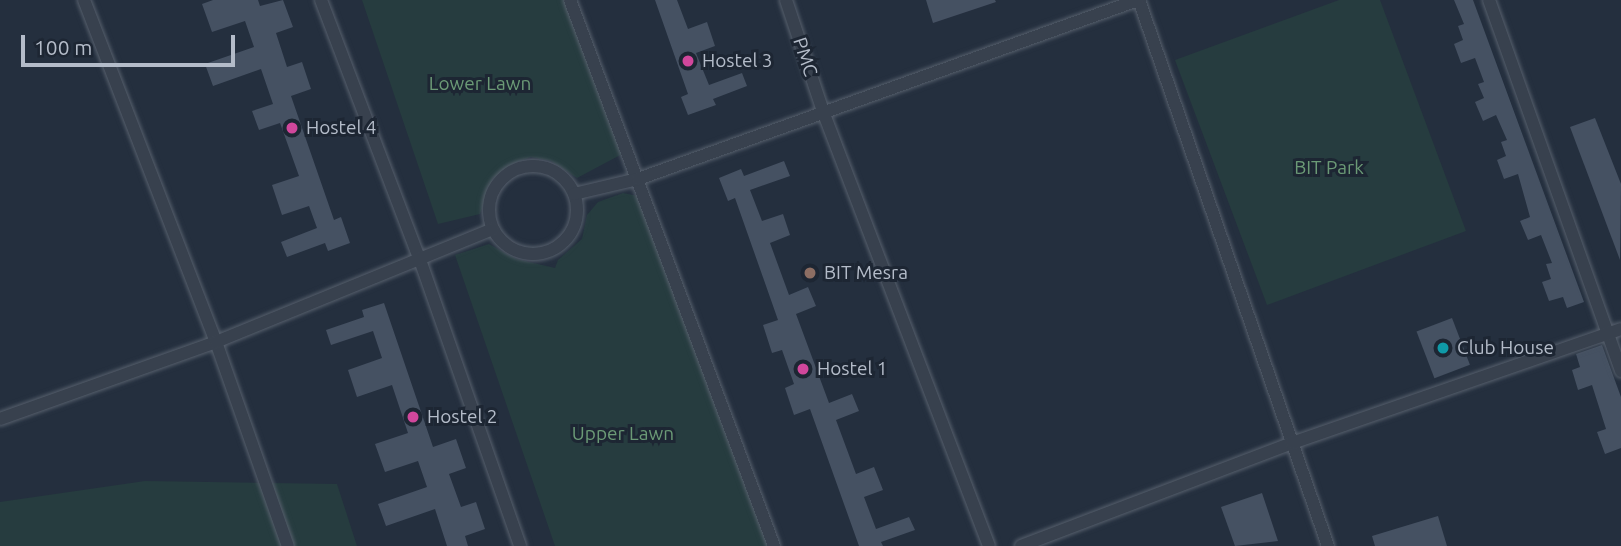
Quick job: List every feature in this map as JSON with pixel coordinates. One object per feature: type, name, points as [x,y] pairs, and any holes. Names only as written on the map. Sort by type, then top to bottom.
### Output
[{"type":"street","points":[[84,0],[216,342],[288,546]]},
{"type":"street","points":[[321,0],[421,260],[520,546]]},
{"type":"street","points":[[570,0],[774,546]]},
{"type":"street","name":"PMC","points":[[786,0],[824,114],[989,546]]},
{"type":"street","points":[[574,194],[638,179],[1138,0],[1328,546]]},
{"type":"street","points":[[1489,0],[1615,331],[1621,371]]},
{"type":"street","points":[[516,169],[550,169],[574,194],[573,228],[549,251],[515,250],[492,229],[488,209],[492,192],[516,169]]},
{"type":"street","points":[[0,419],[216,342],[492,229]]},
{"type":"street","points":[[1021,546],[1292,443],[1615,331]]},
{"type":"green space","name":"Lower Lawn","points":[[362,0],[573,0],[626,152],[577,178],[551,161],[531,157],[514,163],[493,178],[480,214],[438,224]]},
{"type":"green space","name":"BIT Park","points":[[1339,0],[1380,0],[1466,231],[1267,305],[1175,60]]},
{"type":"green space","name":"Upper Lawn","points":[[623,193],[638,196],[772,546],[555,546],[455,255],[489,244],[516,259],[555,268],[558,260],[582,239],[587,215],[598,202]]},
{"type":"green space","points":[[145,481],[337,484],[357,546],[0,546],[0,502]]},
{"type":"building","name":"Hostel 4","points":[[213,0],[258,0],[260,6],[283,0],[293,27],[276,33],[287,67],[302,62],[311,89],[291,96],[334,220],[341,217],[350,243],[328,251],[325,243],[287,257],[281,242],[317,228],[309,206],[282,215],[272,185],[299,176],[280,123],[259,130],[252,111],[273,104],[261,69],[213,86],[205,64],[254,47],[245,21],[212,32],[202,4]]},
{"type":"building","name":"Hostel 3","points":[[655,0],[677,0],[688,29],[707,22],[715,46],[696,53],[709,85],[742,73],[747,86],[713,99],[716,105],[688,115],[681,97],[688,94]]},
{"type":"building","points":[[926,0],[995,0],[996,2],[933,23]]},
{"type":"building","points":[[1454,0],[1473,0],[1584,302],[1567,308],[1563,297],[1549,301],[1542,282],[1551,279],[1546,264],[1552,263],[1541,235],[1528,240],[1520,221],[1530,217],[1518,174],[1504,179],[1497,160],[1506,156],[1501,142],[1507,140],[1496,115],[1483,121],[1475,102],[1484,98],[1478,84],[1484,82],[1475,58],[1461,63],[1454,44],[1463,40],[1458,26],[1464,24]]},
{"type":"building","points":[[1595,118],[1621,184],[1620,260],[1570,127]]},
{"type":"building","name":"Hostel 1","points":[[784,161],[790,176],[750,190],[762,221],[783,214],[790,235],[770,243],[789,295],[808,287],[816,306],[796,314],[829,403],[852,394],[859,411],[836,420],[856,474],[874,467],[883,490],[864,497],[876,529],[909,517],[915,530],[881,542],[883,546],[859,546],[810,409],[794,415],[785,388],[794,384],[782,350],[772,353],[763,325],[778,320],[735,198],[728,201],[719,178],[741,169],[744,176]]},
{"type":"building","name":"Hostel 2","points":[[384,303],[433,447],[456,439],[466,468],[449,474],[461,507],[476,502],[485,529],[465,536],[468,546],[447,546],[435,509],[386,526],[378,504],[427,487],[418,461],[385,472],[375,444],[408,433],[392,385],[357,397],[348,370],[382,358],[373,331],[331,345],[326,330],[364,317],[362,310]]},
{"type":"building","name":"Club House","points":[[1452,318],[1470,365],[1434,378],[1417,332]]},
{"type":"building","points":[[1602,345],[1621,397],[1621,448],[1605,454],[1597,432],[1606,429],[1592,385],[1578,390],[1572,370],[1580,367],[1576,354]]},
{"type":"building","points":[[1262,493],[1278,541],[1235,546],[1221,507]]},
{"type":"building","points":[[1438,516],[1447,546],[1375,546],[1372,536]]},
{"type":"place","name":"Hostel 3","points":[[688,61]]},
{"type":"place","name":"Hostel 4","points":[[292,128]]},
{"type":"place","name":"BIT Mesra","points":[[810,273]]},
{"type":"place","name":"Club House","points":[[1443,348]]},
{"type":"place","name":"Hostel 1","points":[[803,369]]},
{"type":"place","name":"Hostel 2","points":[[413,417]]}]
